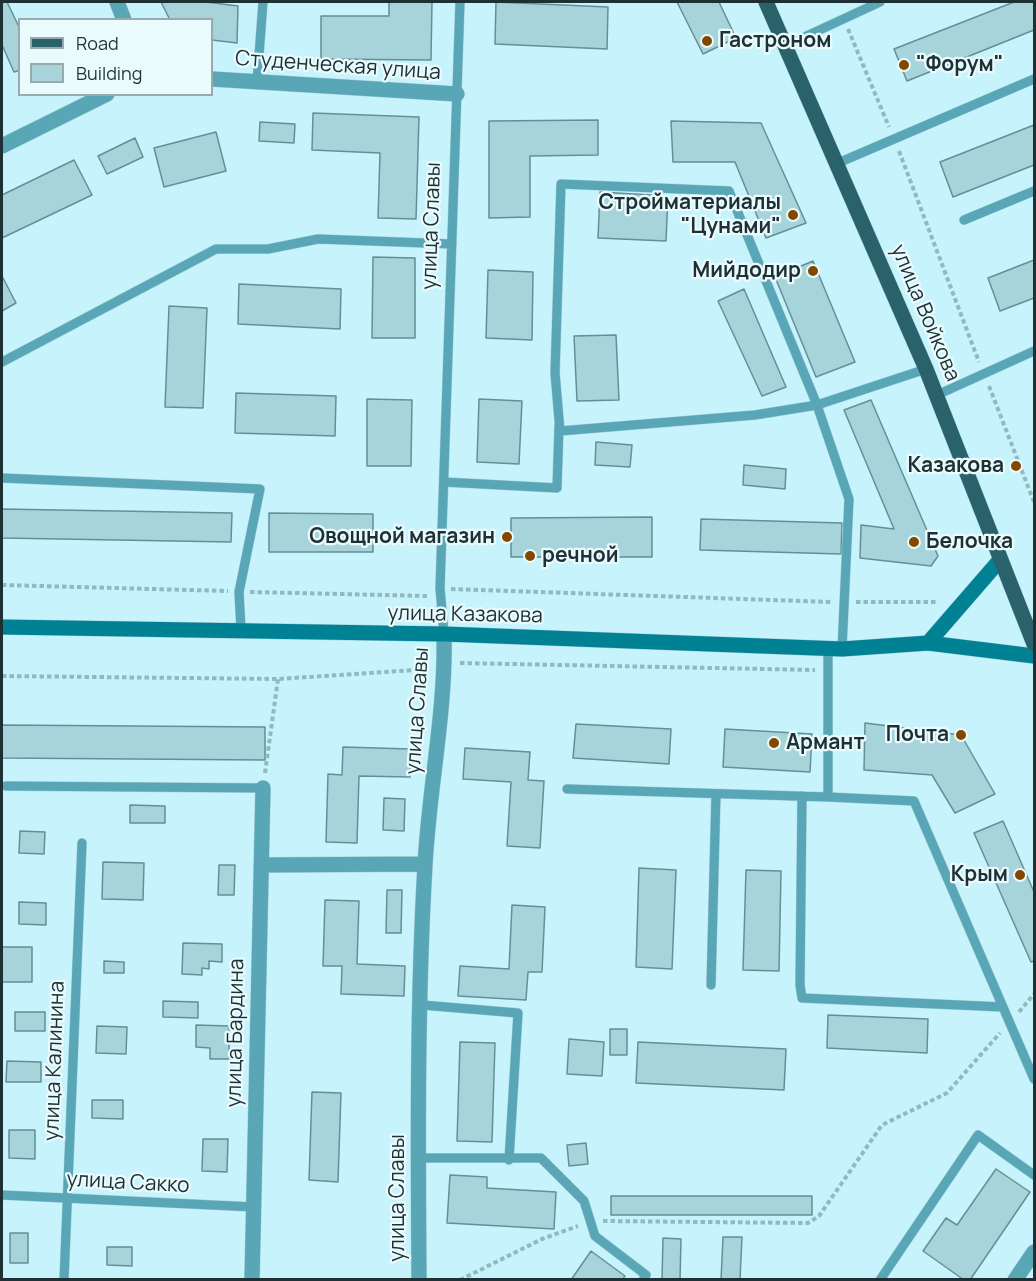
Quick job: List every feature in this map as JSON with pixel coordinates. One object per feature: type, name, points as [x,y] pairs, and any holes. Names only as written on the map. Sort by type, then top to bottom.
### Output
[{"type":"main road","name":"улица Войкова","points":[[766,2],[937,395],[1000,560],[1035,644]]},
{"type":"main road","points":[[928,644],[1000,560]]},
{"type":"main road","name":"улица Казакова","points":[[2,627],[444,634],[835,649],[928,644],[1035,656]]},
{"type":"street","points":[[117,2],[123,18]]},
{"type":"street","name":"Студенческая улица","points":[[213,79],[460,94]]},
{"type":"street","points":[[2,146],[103,96]]},
{"type":"street","name":"улица Славы","points":[[419,1280],[418,1158],[425,864],[445,668],[444,634]]},
{"type":"street","name":"улица Бардина","points":[[252,1280],[263,788]]},
{"type":"street","points":[[261,865],[425,864]]},
{"type":"street","points":[[1015,1280],[1035,1252]]},
{"type":"lane","points":[[257,82],[263,2]]},
{"type":"lane","name":"улица Славы","points":[[444,634],[440,588],[452,244],[460,94],[460,2]]},
{"type":"lane","points":[[785,46],[880,2]]},
{"type":"lane","points":[[838,163],[1035,79]]},
{"type":"lane","points":[[828,797],[828,670],[835,649],[843,602],[849,499],[817,405],[729,191],[561,184],[555,372],[560,431],[755,416],[817,405],[926,369]]},
{"type":"lane","points":[[964,220],[1035,191]]},
{"type":"lane","points":[[2,362],[216,249],[268,249],[318,240],[452,244]]},
{"type":"lane","points":[[937,395],[1035,351]]},
{"type":"lane","points":[[444,482],[557,488],[559,421]]},
{"type":"lane","points":[[2,478],[260,489],[239,592],[241,629]]},
{"type":"lane","points":[[6,786],[263,788]]},
{"type":"lane","points":[[567,789],[914,801],[1035,1079]]},
{"type":"lane","points":[[711,985],[716,794]]},
{"type":"lane","points":[[802,796],[800,985],[802,998],[1003,1007]]},
{"type":"lane","name":"улица Калинина","points":[[64,1280],[82,843]]},
{"type":"lane","points":[[422,1005],[518,1013],[509,1160]]},
{"type":"lane","points":[[880,1280],[978,1135],[1035,1175]]},
{"type":"lane","points":[[418,1158],[509,1160],[541,1158],[584,1201],[595,1236],[646,1275],[643,1280]]},
{"type":"lane","name":"улица Сакко","points":[[2,1195],[254,1207]]},
{"type":"path","points":[[843,18],[894,138],[1035,501]]},
{"type":"path","points":[[2,585],[427,597],[440,588],[843,602],[936,602]]},
{"type":"path","points":[[2,676],[278,679],[445,668],[464,661],[828,670]]},
{"type":"path","points":[[263,788],[278,679]]},
{"type":"path","points":[[460,1280],[542,1239],[591,1221],[808,1223],[819,1216],[882,1125],[947,1093],[1035,994]]},
{"type":"building","points":[[2,2],[7,2],[18,25],[18,71],[14,72],[2,45]]},
{"type":"building","points":[[161,2],[206,2],[238,6],[237,43],[213,40],[213,18],[169,18]]},
{"type":"building","points":[[389,2],[432,2],[431,60],[321,59],[321,16],[389,16]]},
{"type":"building","points":[[496,2],[608,7],[607,49],[495,44]]},
{"type":"building","points":[[677,2],[719,2],[736,38],[703,54]]},
{"type":"building","points":[[1014,2],[1034,2],[1034,30],[907,81],[894,49]]},
{"type":"building","points":[[313,113],[419,117],[416,219],[378,218],[380,153],[312,150]]},
{"type":"building","points":[[598,120],[598,155],[530,156],[530,217],[489,218],[489,121]]},
{"type":"building","points":[[671,121],[761,123],[806,223],[766,238],[735,162],[673,162]]},
{"type":"building","points":[[260,122],[295,124],[294,143],[259,141]]},
{"type":"building","points":[[1034,125],[1034,165],[953,197],[940,162]]},
{"type":"building","points":[[216,132],[226,171],[164,187],[154,148]]},
{"type":"building","points":[[135,138],[143,157],[107,174],[98,156]]},
{"type":"building","points":[[74,160],[92,195],[2,238],[2,195]]},
{"type":"building","points":[[600,192],[668,196],[666,241],[598,238]]},
{"type":"building","points":[[373,257],[415,258],[415,338],[372,338]]},
{"type":"building","points":[[1034,260],[1034,298],[1000,311],[988,278]]},
{"type":"building","points":[[813,261],[855,362],[816,377],[775,277]]},
{"type":"building","points":[[488,270],[533,272],[532,340],[486,338]]},
{"type":"building","points":[[2,276],[16,303],[2,311]]},
{"type":"building","points":[[239,284],[341,289],[340,329],[238,324]]},
{"type":"building","points":[[744,289],[786,387],[762,396],[718,301]]},
{"type":"building","points":[[169,306],[207,308],[203,408],[165,407]]},
{"type":"building","points":[[616,335],[619,400],[577,401],[574,336]]},
{"type":"building","points":[[236,393],[336,396],[335,436],[235,433]]},
{"type":"building","points":[[367,399],[412,400],[411,466],[367,466]]},
{"type":"building","points":[[479,399],[522,401],[519,464],[477,462]]},
{"type":"building","points":[[871,400],[938,556],[931,566],[860,558],[861,525],[894,529],[844,410]]},
{"type":"building","points":[[596,442],[632,445],[630,467],[595,465]]},
{"type":"building","points":[[744,465],[786,469],[785,489],[743,485]]},
{"type":"building","points":[[2,509],[232,513],[231,542],[2,538]]},
{"type":"building","points":[[269,513],[373,514],[373,552],[269,552]]},
{"type":"building","points":[[652,517],[652,557],[511,557],[511,518]]},
{"type":"building","points":[[701,519],[842,523],[841,554],[700,550]]},
{"type":"building","points":[[865,723],[961,735],[995,794],[955,813],[932,775],[864,770]]},
{"type":"building","points":[[576,724],[671,729],[669,764],[573,758]]},
{"type":"building","points":[[2,725],[265,727],[265,760],[2,758]]},
{"type":"building","points":[[725,729],[812,734],[810,772],[723,767]]},
{"type":"building","points":[[343,747],[411,749],[410,777],[359,776],[357,843],[326,842],[328,774],[342,775]]},
{"type":"building","points":[[465,748],[530,752],[528,780],[544,781],[540,848],[507,846],[511,782],[463,779]]},
{"type":"building","points":[[384,798],[405,799],[404,831],[383,830]]},
{"type":"building","points":[[130,805],[165,806],[165,823],[130,823]]},
{"type":"building","points":[[1003,821],[1034,892],[1034,961],[1031,962],[974,833]]},
{"type":"building","points":[[20,831],[45,832],[44,854],[19,853]]},
{"type":"building","points":[[103,862],[144,863],[143,900],[102,899]]},
{"type":"building","points":[[219,865],[235,865],[234,895],[218,895]]},
{"type":"building","points":[[639,868],[676,870],[672,969],[636,967]]},
{"type":"building","points":[[746,870],[781,871],[779,971],[743,970]]},
{"type":"building","points":[[387,890],[402,890],[401,933],[386,933]]},
{"type":"building","points":[[325,900],[359,901],[357,964],[405,966],[404,996],[341,994],[342,966],[323,966]]},
{"type":"building","points":[[19,902],[46,903],[46,925],[19,924]]},
{"type":"building","points":[[512,905],[545,907],[542,972],[528,972],[526,1000],[458,996],[460,966],[509,969]]},
{"type":"building","points":[[183,943],[222,944],[222,962],[209,961],[209,969],[202,968],[202,975],[182,974]]},
{"type":"building","points":[[2,947],[32,947],[32,982],[2,982]]},
{"type":"building","points":[[104,961],[124,962],[124,973],[104,973]]},
{"type":"building","points":[[163,1001],[198,1002],[198,1018],[163,1017]]},
{"type":"building","points":[[15,1012],[45,1012],[45,1031],[15,1031]]},
{"type":"building","points":[[828,1015],[928,1019],[927,1053],[827,1048]]},
{"type":"building","points":[[196,1025],[229,1026],[229,1059],[210,1059],[210,1048],[196,1047]]},
{"type":"building","points":[[97,1026],[127,1027],[126,1054],[96,1053]]},
{"type":"building","points":[[610,1029],[627,1029],[627,1055],[610,1055]]},
{"type":"building","points":[[569,1039],[604,1042],[602,1076],[567,1074]]},
{"type":"building","points":[[460,1042],[495,1043],[492,1142],[457,1141]]},
{"type":"building","points":[[638,1042],[786,1049],[784,1090],[636,1083]]},
{"type":"building","points":[[7,1061],[41,1062],[41,1082],[6,1082]]},
{"type":"building","points":[[312,1092],[341,1093],[338,1182],[309,1180]]},
{"type":"building","points":[[92,1100],[123,1100],[123,1119],[92,1118]]},
{"type":"building","points":[[9,1130],[35,1130],[35,1159],[9,1158]]},
{"type":"building","points":[[203,1139],[228,1139],[227,1172],[202,1171]]},
{"type":"building","points":[[586,1143],[588,1164],[569,1166],[567,1145]]},
{"type":"building","points":[[996,1169],[1030,1192],[970,1280],[964,1280],[923,1251],[946,1218],[957,1225]]},
{"type":"building","points":[[450,1175],[487,1177],[487,1188],[556,1192],[554,1229],[447,1223]]},
{"type":"building","points":[[611,1196],[812,1196],[812,1215],[611,1215]]},
{"type":"building","points":[[10,1233],[28,1233],[28,1263],[10,1263]]},
{"type":"building","points":[[723,1237],[742,1237],[740,1280],[721,1280]]},
{"type":"building","points":[[663,1238],[681,1239],[680,1280],[662,1280]]},
{"type":"building","points":[[107,1247],[132,1247],[132,1266],[107,1265]]},
{"type":"building","points":[[591,1251],[625,1276],[622,1280],[571,1280]]},
{"type":"place","name":"Гастроном","points":[[707,41]]},
{"type":"place","name":"\"Форум\"","points":[[904,65]]},
{"type":"place","name":"Стройматериалы \"Цунами\"","points":[[793,215]]},
{"type":"place","name":"Мийдодир","points":[[813,271]]},
{"type":"place","name":"Казакова","points":[[1016,466]]},
{"type":"place","name":"Овощной магазин","points":[[507,537]]},
{"type":"place","name":"Белочка","points":[[914,542]]},
{"type":"place","name":"речной","points":[[530,556]]},
{"type":"place","name":"Почта","points":[[961,735]]},
{"type":"place","name":"Армант","points":[[774,743]]},
{"type":"place","name":"Крым","points":[[1020,875]]}]
